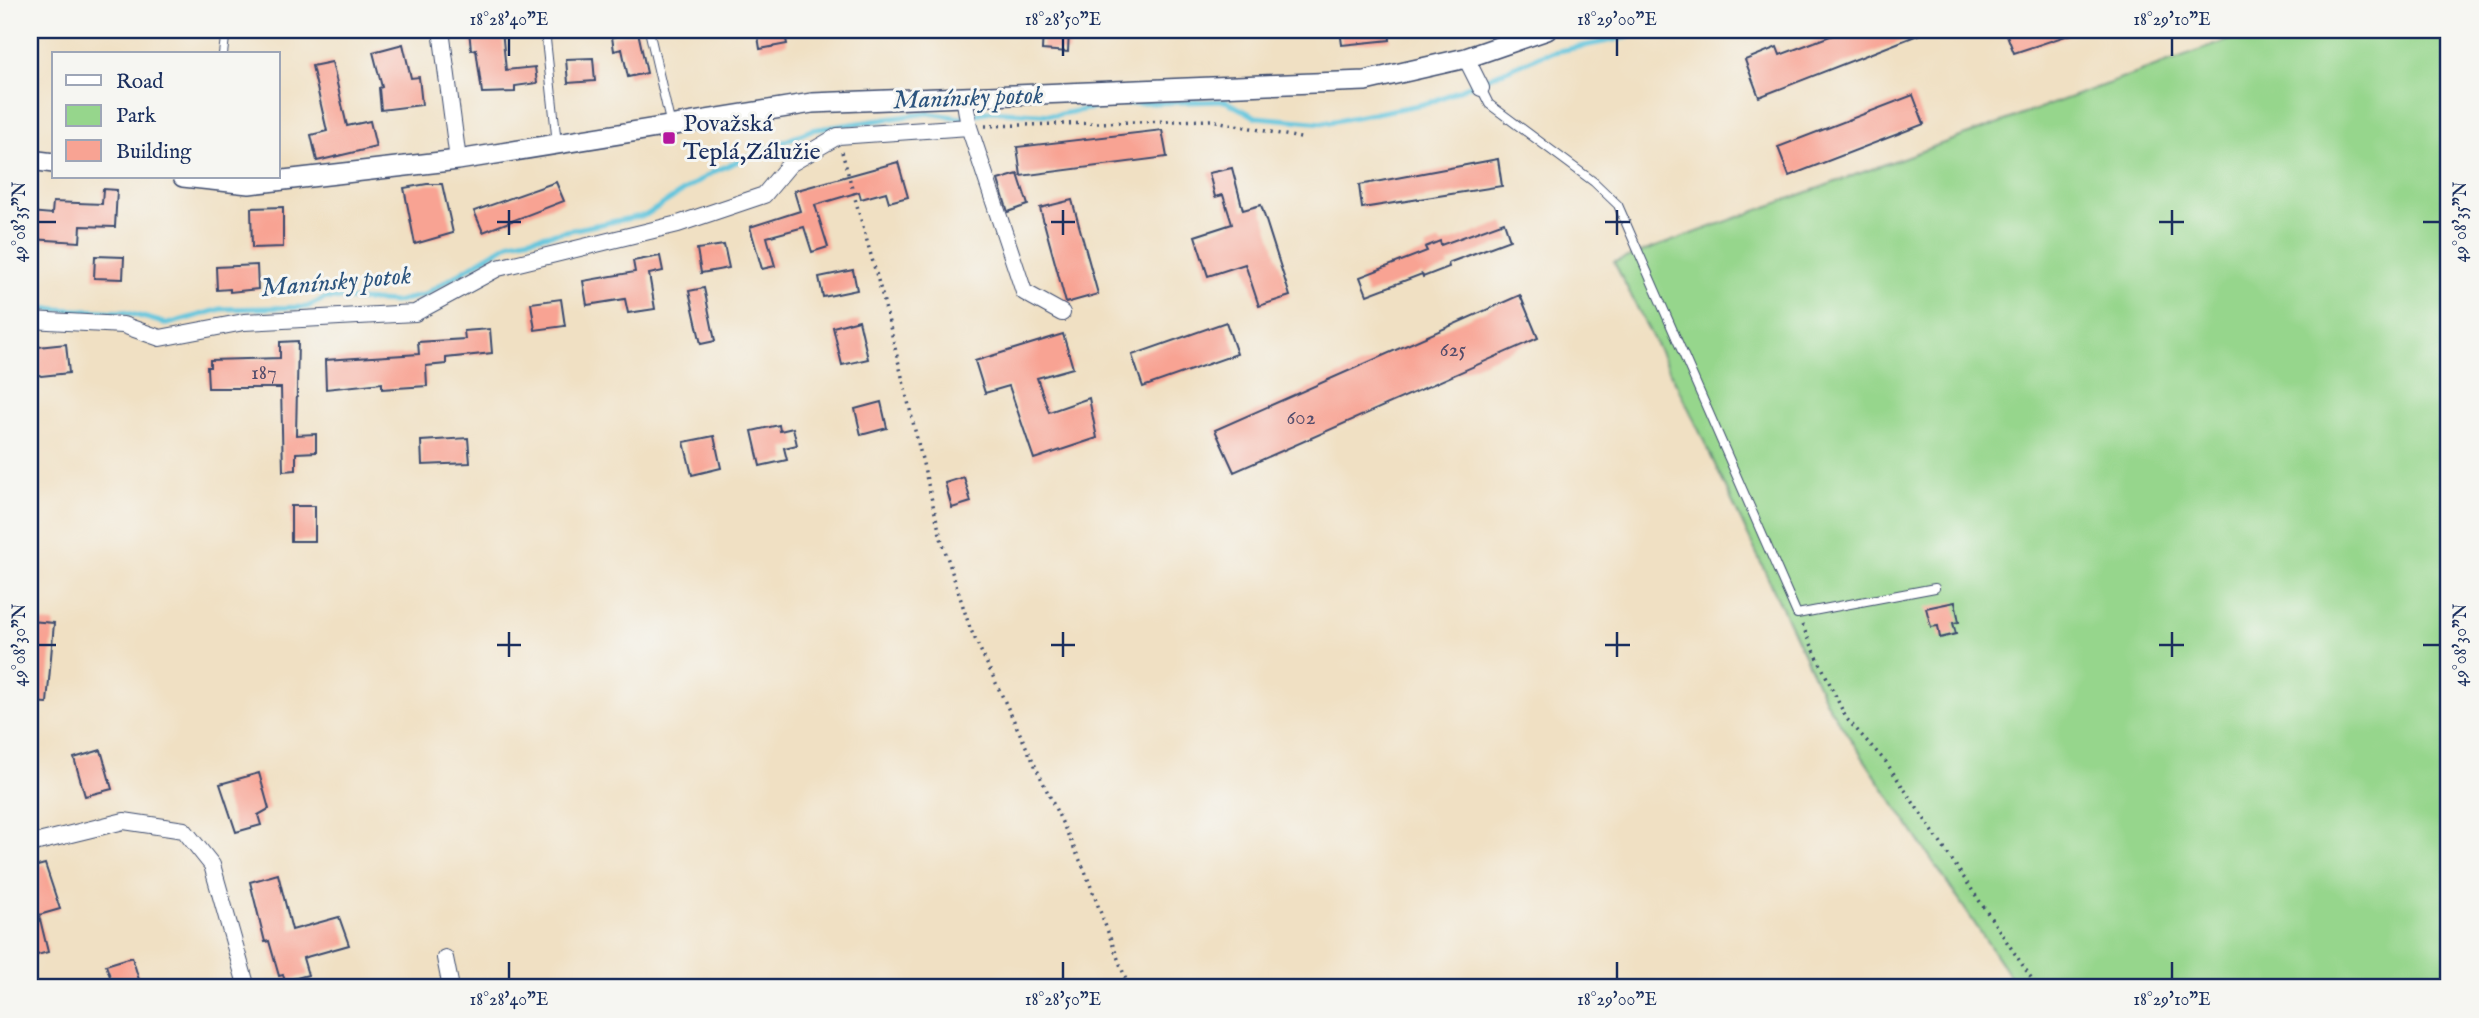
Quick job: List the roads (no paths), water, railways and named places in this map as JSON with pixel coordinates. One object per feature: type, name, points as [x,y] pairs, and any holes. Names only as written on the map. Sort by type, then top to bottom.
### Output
[{"type":"street","points":[[441,30],[458,160]]},
{"type":"street","points":[[212,178],[249,184],[458,160],[812,103],[1365,81],[1466,58],[1547,30]]},
{"type":"street","points":[[1466,58],[1478,82]]},
{"type":"street","points":[[964,96],[969,127],[1024,292],[1062,313]]},
{"type":"street","points":[[30,320],[123,325],[160,338],[244,322],[415,313],[498,268],[678,224],[764,195],[790,164],[838,136],[969,127]]},
{"type":"street","points":[[30,160],[52,163]]},
{"type":"street","points":[[30,844],[124,821],[184,830],[212,865],[247,988]]},
{"type":"street","points":[[445,958],[451,988]]},
{"type":"lane","points":[[223,52],[226,30]]},
{"type":"lane","points":[[545,30],[557,144]]},
{"type":"lane","points":[[649,30],[671,126]]},
{"type":"lane","points":[[1478,82],[1489,104],[1594,182],[1618,205],[1797,614],[1935,588]]},
{"type":"waterway","name":"Manínsky potok","points":[[30,308],[124,312],[168,324],[221,309],[307,307],[326,298],[395,302],[424,295],[511,242],[646,215],[713,172],[811,130],[928,113],[961,118],[990,111],[1055,115],[1115,104],[1225,101],[1256,117],[1324,123],[1429,103],[1544,54],[1628,37],[1638,30]]},
{"type":"place","name":"Považská Teplá,Zálužie","points":[[669,138]]}]
